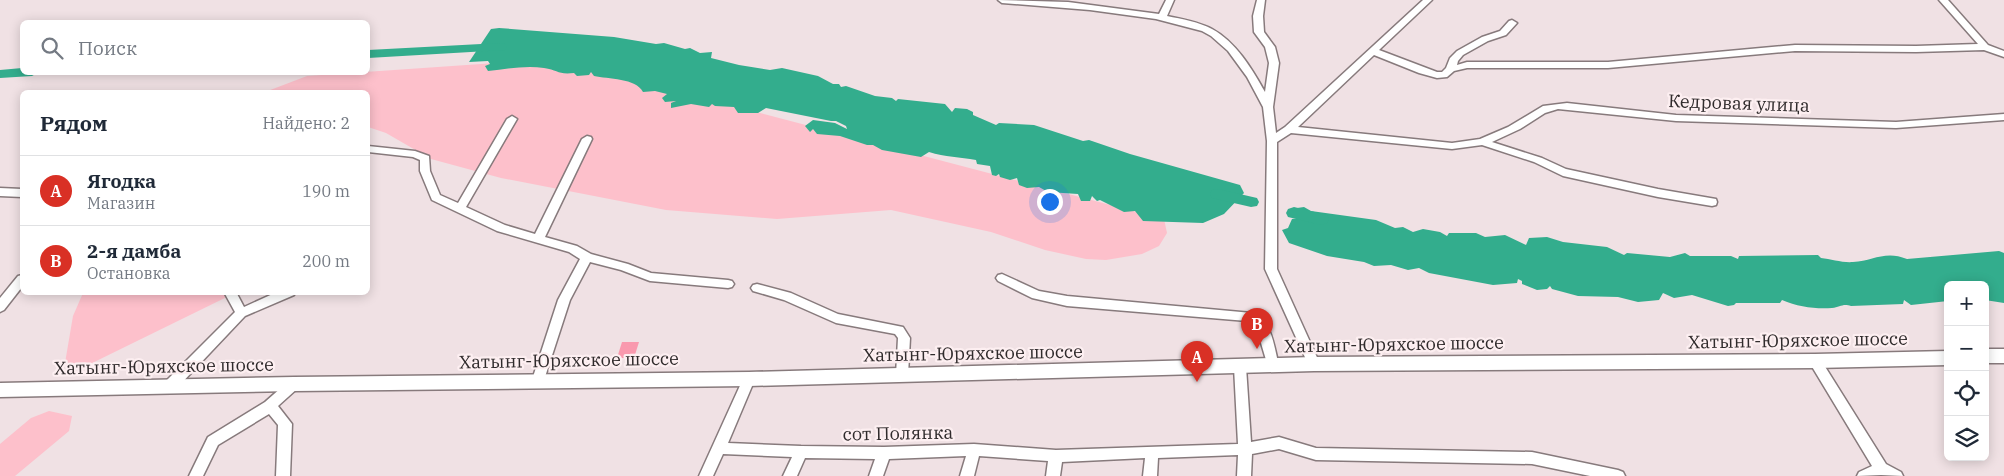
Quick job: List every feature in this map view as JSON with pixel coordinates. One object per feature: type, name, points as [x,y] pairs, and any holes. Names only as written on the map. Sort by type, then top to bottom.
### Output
[{"type":"main road","points":[[1989,356],[2004,356]]},
{"type":"main road","name":"Хатынг-Юряхское шоссе","points":[[0,390],[538,380],[750,379],[1314,364],[1815,361],[1944,358]]},
{"type":"street","points":[[1002,0],[1086,3],[1162,17],[1212,32],[1232,49],[1255,81],[1268,107]]},
{"type":"street","points":[[1162,17],[1170,0]]},
{"type":"street","points":[[1261,0],[1258,16],[1259,32],[1270,47],[1274,62],[1268,107],[1272,141],[1271,269],[1314,364]]},
{"type":"street","points":[[1272,141],[1289,129],[1428,0]]},
{"type":"street","points":[[1943,0],[1985,47]]},
{"type":"street","points":[[1451,69],[1453,60],[1460,53],[1485,38],[1503,33],[1512,23]]},
{"type":"street","points":[[1373,51],[1429,74],[1444,75],[1451,69],[1482,64],[1608,65],[1796,48],[1916,49],[1985,47],[2004,54]]},
{"type":"street","name":"Кедровая улица","points":[[1482,142],[1521,124],[1539,111],[1550,106],[1567,106],[1676,118],[1896,125],[2004,117]]},
{"type":"street","points":[[460,208],[512,119]]},
{"type":"street","points":[[1289,129],[1452,146],[1482,142],[1538,160],[1563,172],[1658,193],[1712,202]]},
{"type":"street","points":[[538,238],[587,138]]},
{"type":"street","points":[[370,149],[415,154],[425,158],[425,171],[436,197],[501,228],[573,249],[586,257],[624,267],[650,277],[728,284]]},
{"type":"street","points":[[0,192],[20,193]]},
{"type":"street","points":[[538,380],[564,300],[586,257]]},
{"type":"street","points":[[1002,278],[1036,295],[1068,301],[1248,316],[1256,319],[1261,324],[1273,366]]},
{"type":"street","points":[[2,302],[20,281]]},
{"type":"street","points":[[757,288],[787,296],[836,318],[899,330],[904,338],[902,375]]},
{"type":"street","points":[[232,295],[241,313]]},
{"type":"street","points":[[170,386],[241,313],[283,295]]},
{"type":"street","points":[[1815,361],[1881,468],[1896,476]]},
{"type":"street","points":[[1240,367],[1246,449],[1244,476]]},
{"type":"street","points":[[706,476],[750,379]]},
{"type":"street","points":[[196,476],[213,441],[270,406],[294,384]]},
{"type":"street","points":[[270,406],[285,424],[283,476]]},
{"type":"street","name":"сот Полянка","points":[[719,448],[801,452],[884,453],[974,450],[1056,456],[1246,449],[1279,443],[1316,454],[1532,458],[1618,476]]},
{"type":"street","points":[[967,476],[974,450]]},
{"type":"street","points":[[790,476],[801,452]]},
{"type":"street","points":[[1150,476],[1152,452]]},
{"type":"street","points":[[876,476],[884,453]]},
{"type":"street","points":[[1053,476],[1056,456]]},
{"type":"street","points":[[1864,476],[1881,468]]},
{"type":"shaded area","points":[[499,28],[614,37],[656,44],[664,43],[685,49],[690,48],[700,53],[712,52],[711,58],[739,65],[770,70],[782,68],[818,76],[833,84],[839,84],[841,87],[846,86],[875,96],[892,98],[896,101],[898,99],[945,104],[952,112],[955,108],[967,109],[973,112],[973,115],[996,125],[999,123],[1034,125],[1083,141],[1089,140],[1130,154],[1240,185],[1244,193],[1224,214],[1203,223],[1143,221],[1135,211],[1124,212],[1100,200],[1097,201],[1092,196],[1090,201],[1081,201],[1078,194],[1048,192],[1039,187],[1027,188],[1019,185],[1017,178],[1010,180],[1000,177],[999,174],[996,176],[992,175],[990,166],[977,164],[976,160],[929,152],[921,157],[882,150],[873,145],[867,145],[840,136],[817,134],[813,129],[810,132],[805,126],[813,120],[835,123],[847,129],[846,126],[836,121],[766,108],[758,113],[738,113],[734,107],[715,106],[712,104],[709,107],[691,104],[671,108],[671,103],[676,101],[665,102],[662,98],[667,94],[655,91],[643,92],[634,84],[594,76],[591,72],[589,75],[577,76],[574,73],[561,73],[537,67],[488,71],[485,66],[490,64],[488,61],[469,62],[491,29]]},
{"type":"shaded area","points":[[554,59],[1164,219],[1167,233],[1159,246],[1142,254],[1106,260],[1086,259],[1045,250],[991,232],[891,210],[777,219],[666,210],[501,178],[431,159],[386,133],[370,128],[370,90],[270,90],[307,76],[370,75],[370,72]]},
{"type":"shaded area","points":[[1304,207],[1311,211],[1376,220],[1395,228],[1403,227],[1413,232],[1423,229],[1440,232],[1447,236],[1449,233],[1476,233],[1485,237],[1505,235],[1526,245],[1529,238],[1547,237],[1563,242],[1607,247],[1624,255],[1627,253],[1670,257],[1685,253],[1690,256],[1731,256],[1738,259],[1739,256],[1818,255],[1821,258],[1849,262],[1886,256],[1907,259],[1999,251],[2004,253],[2004,303],[1989,301],[1989,281],[1944,281],[1944,301],[1911,305],[1904,300],[1903,304],[1846,305],[1832,308],[1800,306],[1782,300],[1780,303],[1736,303],[1728,306],[1692,295],[1674,298],[1663,293],[1659,300],[1638,302],[1618,297],[1578,296],[1552,289],[1550,286],[1547,289],[1537,290],[1522,284],[1522,281],[1518,279],[1517,283],[1493,285],[1429,273],[1419,268],[1408,270],[1391,265],[1374,266],[1364,262],[1327,256],[1289,243],[1282,230],[1288,228],[1292,219],[1302,218],[1297,208]]},
{"type":"shaded area","points":[[82,295],[231,295],[82,368],[65,363],[73,316]]},
{"type":"shaded area","points":[[49,411],[72,416],[69,431],[15,476],[0,476],[0,444],[31,418]]},
{"type":"building","points":[[622,342],[639,342],[634,358],[617,358]]},
{"type":"waterway","points":[[370,54],[500,47]]},
{"type":"waterway","points":[[0,74],[20,73]]},
{"type":"waterway","points":[[1218,194],[1251,202]]},
{"type":"waterway","points":[[1294,213],[1321,219]]},
{"type":"place","name":"2-я дамба","points":[[1257,349]]},
{"type":"place","name":"Ягодка","points":[[1197,382]]}]
